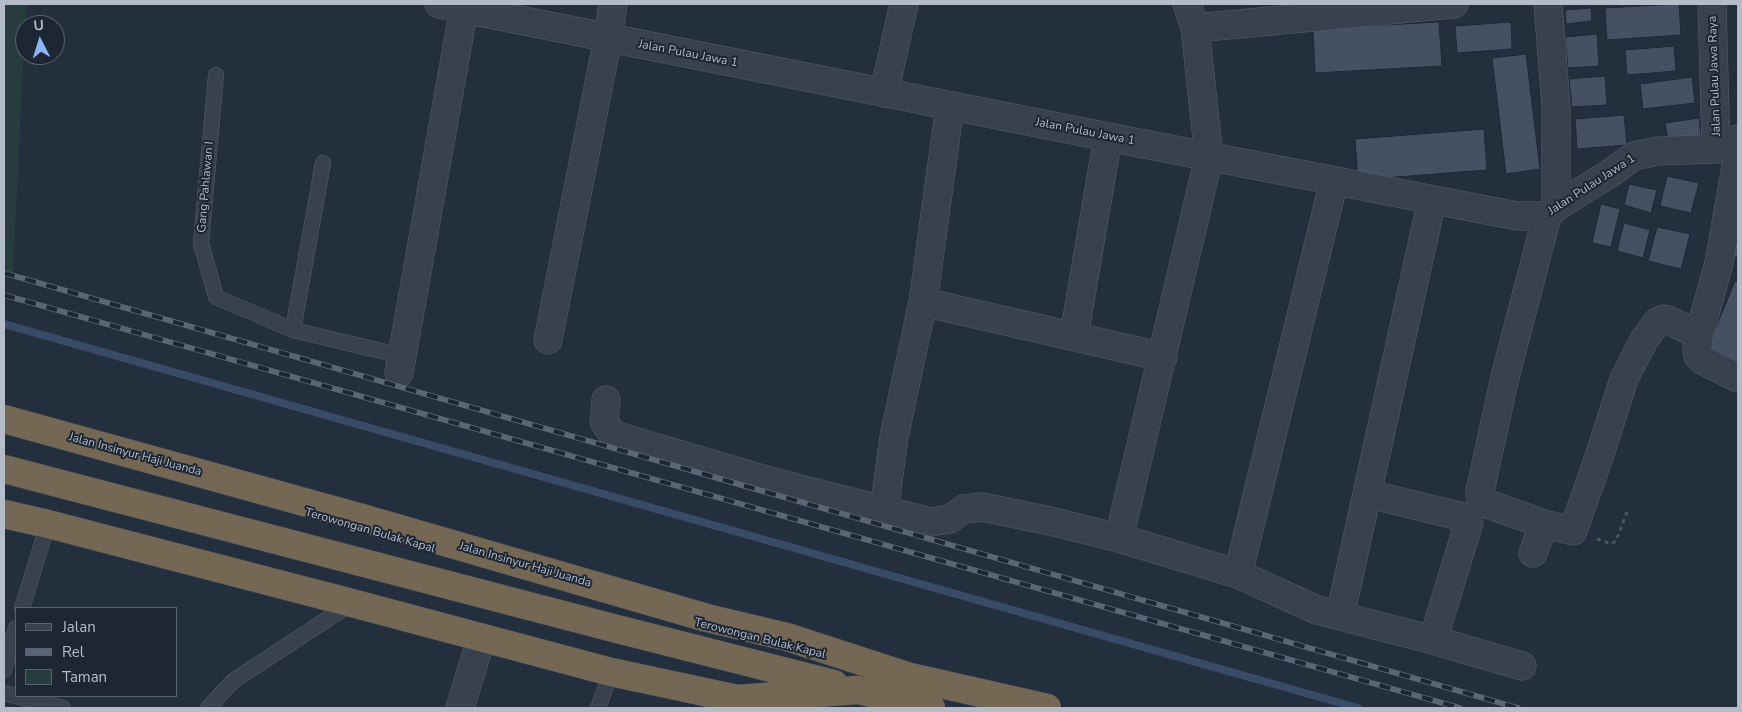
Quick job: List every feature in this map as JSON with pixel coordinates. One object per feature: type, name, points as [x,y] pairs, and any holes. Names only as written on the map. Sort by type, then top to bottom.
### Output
[{"type":"highway","name":"Jalan Insinyur Haji Juanda","points":[[4,419],[362,518],[698,615],[787,638],[910,677],[1047,708]]},
{"type":"highway","name":"Terowongan Bulak Kapal","points":[[4,433],[170,473],[624,604],[910,677]]},
{"type":"highway","name":"Terowongan Bulak Kapal","points":[[4,469],[626,631],[854,699]]},
{"type":"highway","points":[[4,514],[352,603],[610,675],[737,699],[854,699],[931,708]]},
{"type":"street","points":[[548,340],[608,38],[613,4]]},
{"type":"street","points":[[884,93],[904,4]]},
{"type":"street","points":[[1119,538],[1209,156],[1191,16],[1454,4]]},
{"type":"street","points":[[1548,4],[1556,106],[1552,211],[1505,377],[1480,496],[1485,503],[1544,524],[1573,531],[1600,457],[1624,379],[1644,340],[1657,322],[1663,319],[1699,335],[1698,356],[1712,366],[1738,378]]},
{"type":"street","name":"Jalan Pulau Jawa Raya","points":[[1699,335],[1719,263],[1731,147],[1712,4]]},
{"type":"street","points":[[400,365],[451,6]]},
{"type":"street","name":"Jalan Pulau Jawa 1","points":[[451,6],[884,93],[1517,216],[1552,211],[1610,174],[1634,156],[1658,151],[1731,147]]},
{"type":"street","points":[[884,511],[894,437],[923,302],[950,106]]},
{"type":"street","points":[[1074,336],[1108,137]]},
{"type":"street","points":[[1238,574],[1334,181]]},
{"type":"street","points":[[1340,616],[1432,200]]},
{"type":"street","points":[[923,302],[1163,356]]},
{"type":"street","points":[[606,400],[604,422],[613,435],[769,481],[931,522],[941,522],[964,509],[982,508],[1050,521],[1119,538],[1238,574],[1307,606],[1522,666]]},
{"type":"street","points":[[1368,494],[1468,518],[1469,523],[1433,640]]},
{"type":"street","points":[[1533,553],[1544,524]]},
{"type":"street","points":[[460,708],[481,639]]},
{"type":"lane","name":"Gang Pahlawan I","points":[[216,75],[201,243],[216,297],[293,330]]},
{"type":"lane","points":[[323,163],[293,330],[400,365]]},
{"type":"lane","points":[[22,607],[48,524]]},
{"type":"lane","points":[[208,708],[233,681],[352,603]]},
{"type":"lane","points":[[4,670],[15,632]]},
{"type":"lane","points":[[598,708],[610,675],[730,708]]},
{"type":"lane","points":[[19,697],[62,708]]},
{"type":"path","points":[[1573,531],[1614,543],[1628,509]]},
{"type":"green space","points":[[4,4],[26,4],[25,15],[15,15],[15,65],[23,65],[13,275],[4,273]]},
{"type":"building","points":[[1679,4],[1681,35],[1607,40],[1605,8]]},
{"type":"building","points":[[1591,8],[1592,21],[1566,24],[1565,10]]},
{"type":"building","points":[[1439,22],[1442,66],[1315,73],[1313,29]]},
{"type":"building","points":[[1511,22],[1512,49],[1457,53],[1455,26]]},
{"type":"building","points":[[1597,34],[1599,66],[1568,68],[1565,37]]},
{"type":"building","points":[[1674,46],[1676,71],[1627,75],[1625,50]]},
{"type":"building","points":[[1526,54],[1540,169],[1506,174],[1492,58]]},
{"type":"building","points":[[1605,76],[1607,105],[1572,107],[1569,79]]},
{"type":"building","points":[[1692,77],[1695,103],[1643,109],[1640,84]]},
{"type":"building","points":[[1624,115],[1627,145],[1577,149],[1575,119]]},
{"type":"building","points":[[1699,118],[1701,135],[1668,140],[1665,123]]},
{"type":"building","points":[[1484,129],[1487,170],[1358,180],[1355,139]]},
{"type":"building","points":[[1667,176],[1699,183],[1691,213],[1660,206]]},
{"type":"building","points":[[1629,184],[1657,190],[1651,213],[1624,205]]},
{"type":"building","points":[[1601,204],[1620,209],[1611,247],[1592,243]]},
{"type":"building","points":[[1738,215],[1738,257],[1733,257]]},
{"type":"building","points":[[1624,223],[1650,230],[1643,258],[1617,251]]},
{"type":"building","points":[[1657,227],[1690,234],[1681,269],[1648,261]]},
{"type":"building","points":[[1735,281],[1738,282],[1738,365],[1706,352]]},
{"type":"waterway","points":[[4,324],[1358,708]]},
{"type":"railway","points":[[4,273],[1518,708]]},
{"type":"railway","points":[[4,295],[1460,708]]}]
